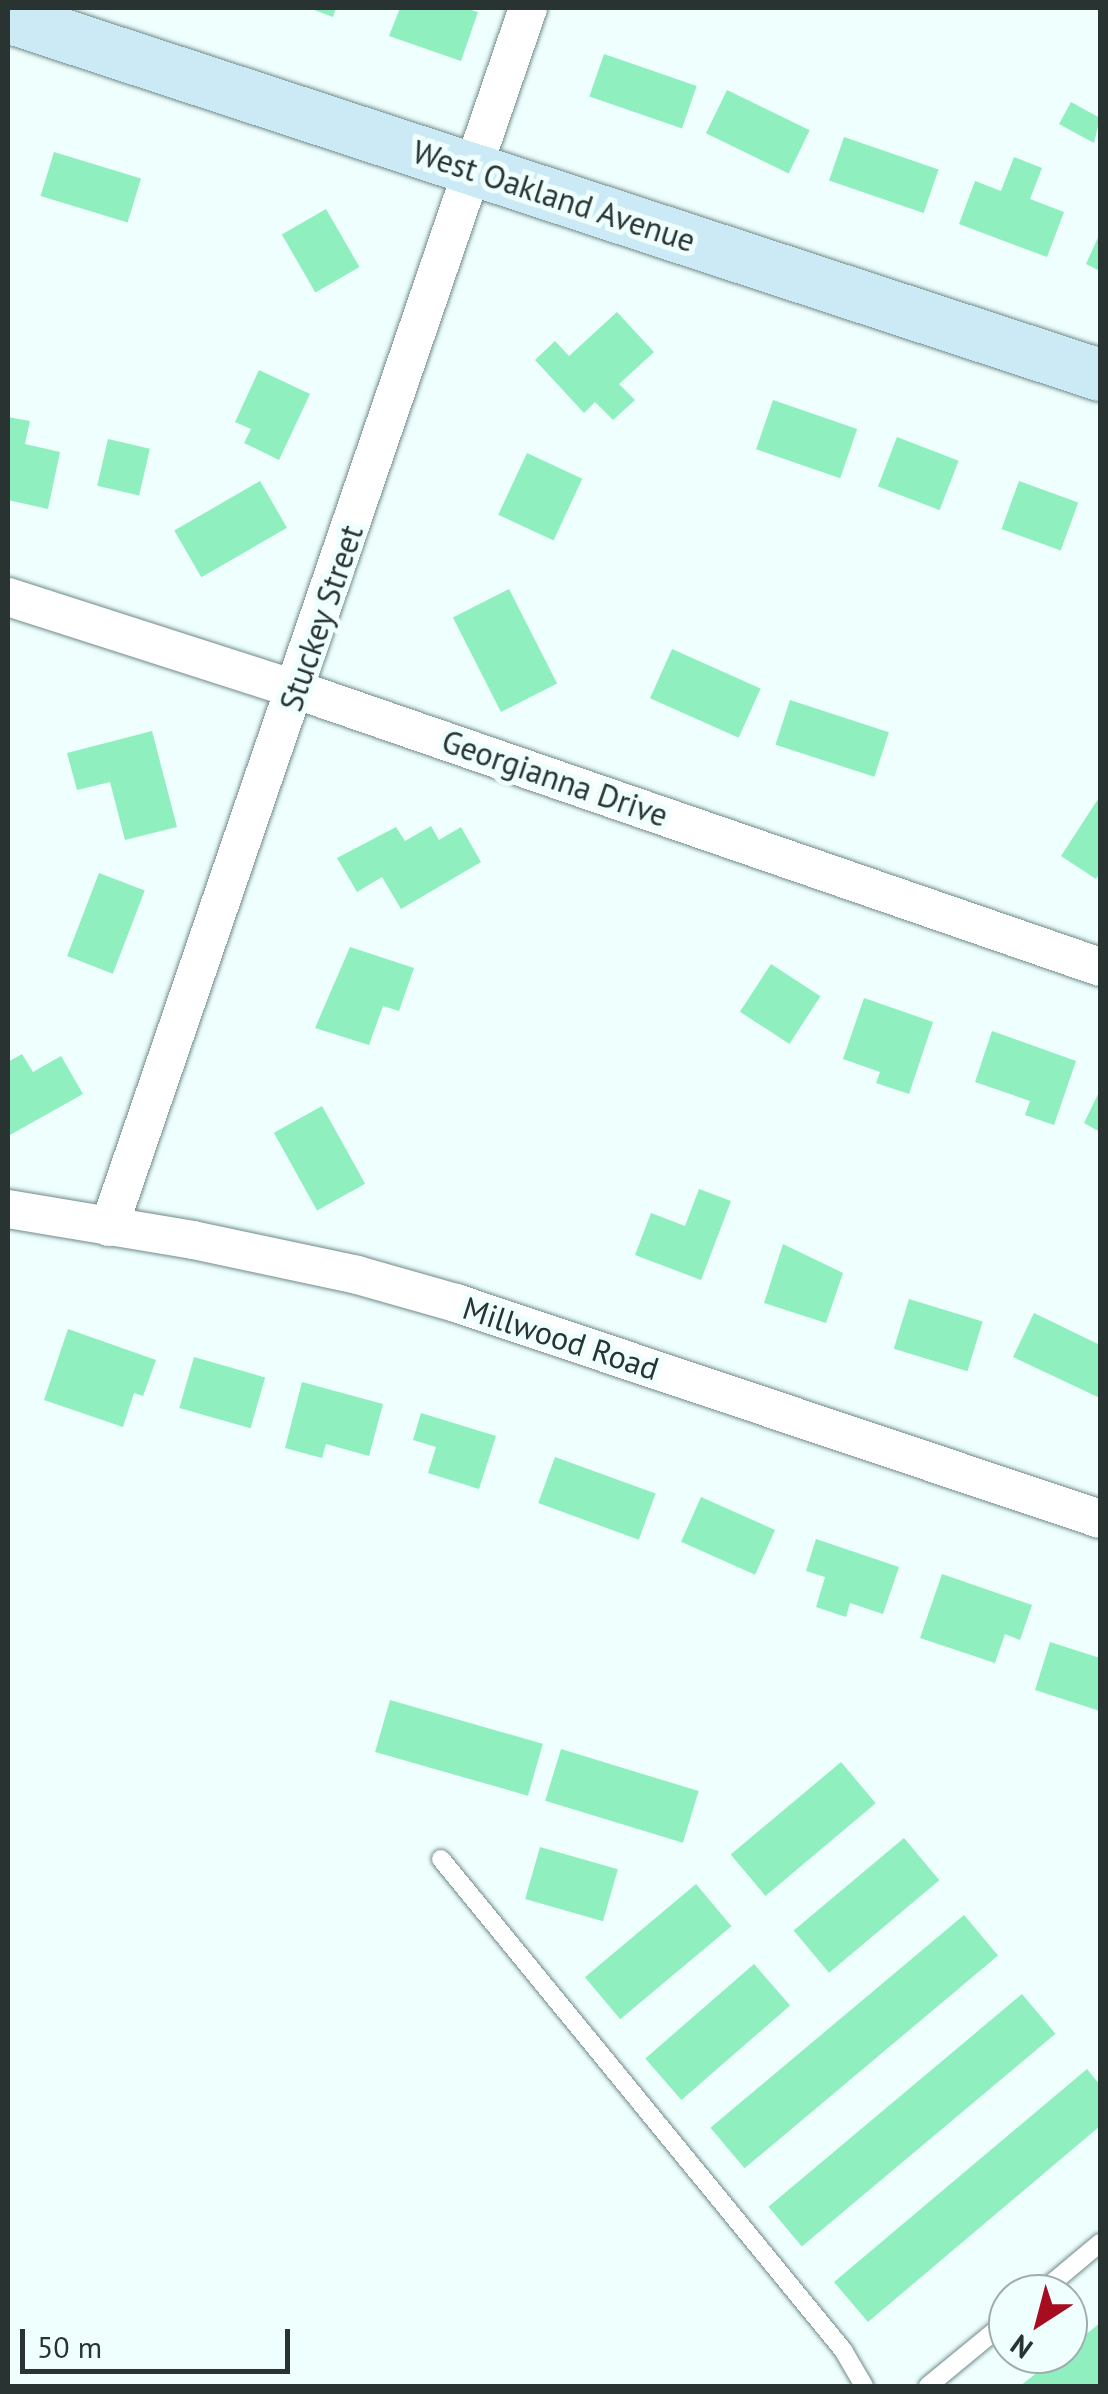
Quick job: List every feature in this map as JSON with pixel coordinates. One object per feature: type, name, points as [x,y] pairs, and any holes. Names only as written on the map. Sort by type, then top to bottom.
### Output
[{"type":"street","name":"Stuckey Street","points":[[109,1227],[297,690],[528,8]]},
{"type":"street","name":"West Oakland Avenue","points":[[8,17],[1100,375]]},
{"type":"street","name":"Georgianna Drive","points":[[8,597],[297,690],[1100,966]]},
{"type":"street","name":"Millwood Road","points":[[8,1209],[339,1271],[456,1303],[1100,1519]]},
{"type":"lane","points":[[442,1859],[842,2350],[864,2386]]},
{"type":"lane","points":[[1063,2274],[1100,2243]]},
{"type":"lane","points":[[928,2386],[988,2336]]},
{"type":"building","points":[[309,8],[336,8],[333,17]]},
{"type":"building","points":[[400,8],[465,8],[478,12],[461,61],[389,36]]},
{"type":"building","points":[[604,54],[697,86],[682,128],[589,97]]},
{"type":"building","points":[[727,90],[810,130],[789,173],[706,133]]},
{"type":"building","points":[[1071,102],[1100,118],[1094,143],[1059,124]]},
{"type":"building","points":[[844,137],[939,170],[924,213],[829,180]]},
{"type":"building","points":[[54,152],[141,179],[128,223],[41,196]]},
{"type":"building","points":[[1014,157],[1042,168],[1030,199],[1064,212],[1047,257],[959,224],[975,181],[1001,191]]},
{"type":"building","points":[[326,209],[360,267],[315,293],[282,234]]},
{"type":"building","points":[[1100,233],[1100,271],[1086,264]]},
{"type":"building","points":[[617,312],[654,352],[619,384],[635,400],[613,420],[595,402],[584,413],[535,360],[555,341],[569,356]]},
{"type":"building","points":[[259,370],[310,394],[279,460],[244,443],[251,429],[235,422]]},
{"type":"building","points":[[773,400],[857,429],[840,478],[756,449]]},
{"type":"building","points":[[8,417],[30,421],[25,444],[60,452],[48,509],[8,500]]},
{"type":"building","points":[[897,437],[959,461],[940,510],[878,486]]},
{"type":"building","points":[[108,439],[150,449],[139,495],[97,486]]},
{"type":"building","points":[[527,453],[582,479],[554,540],[498,515]]},
{"type":"building","points":[[260,481],[287,528],[201,577],[174,530]]},
{"type":"building","points":[[1019,481],[1078,503],[1061,550],[1002,529]]},
{"type":"building","points":[[509,589],[557,683],[501,712],[453,618]]},
{"type":"building","points":[[672,649],[761,688],[739,738],[650,698]]},
{"type":"building","points":[[790,700],[889,732],[874,777],[775,745]]},
{"type":"building","points":[[152,731],[177,827],[125,840],[110,782],[77,790],[67,753]]},
{"type":"building","points":[[1100,796],[1100,872],[1096,879],[1061,856]]},
{"type":"building","points":[[431,826],[439,840],[461,827],[481,862],[401,909],[382,877],[357,892],[337,858],[396,827],[405,841]]},
{"type":"building","points":[[99,873],[145,891],[113,974],[67,956]]},
{"type":"building","points":[[350,947],[414,968],[399,1011],[383,1006],[369,1045],[315,1028]]},
{"type":"building","points":[[771,964],[820,996],[789,1044],[740,1012]]},
{"type":"building","points":[[864,998],[933,1022],[909,1094],[876,1083],[880,1072],[843,1059]]},
{"type":"building","points":[[992,1031],[1076,1061],[1054,1125],[1025,1115],[1030,1101],[975,1082]]},
{"type":"building","points":[[22,1054],[33,1072],[61,1056],[83,1094],[8,1136],[8,1062]]},
{"type":"building","points":[[1100,1090],[1100,1132],[1084,1123]]},
{"type":"building","points":[[322,1106],[365,1184],[317,1211],[274,1133]]},
{"type":"building","points":[[699,1189],[731,1201],[701,1280],[635,1255],[651,1213],[685,1226]]},
{"type":"building","points":[[783,1244],[843,1273],[826,1323],[764,1303]]},
{"type":"building","points":[[909,1299],[983,1322],[967,1371],[894,1349]]},
{"type":"building","points":[[1034,1313],[1100,1345],[1100,1398],[1013,1357]]},
{"type":"building","points":[[68,1329],[156,1360],[143,1396],[134,1393],[123,1427],[44,1400]]},
{"type":"building","points":[[194,1357],[265,1377],[251,1428],[179,1408]]},
{"type":"building","points":[[302,1382],[383,1404],[369,1456],[326,1444],[322,1458],[285,1448]]},
{"type":"building","points":[[421,1413],[496,1436],[479,1489],[428,1473],[436,1447],[413,1440]]},
{"type":"building","points":[[555,1457],[656,1494],[639,1540],[538,1503]]},
{"type":"building","points":[[701,1497],[775,1530],[755,1575],[681,1542]]},
{"type":"building","points":[[816,1539],[899,1567],[883,1614],[850,1603],[846,1617],[816,1607],[825,1577],[806,1571]]},
{"type":"building","points":[[942,1574],[1032,1605],[1020,1640],[1005,1634],[995,1663],[920,1638]]},
{"type":"building","points":[[1050,1642],[1100,1658],[1100,1711],[1035,1690]]},
{"type":"building","points":[[390,1700],[543,1744],[528,1796],[375,1752]]},
{"type":"building","points":[[561,1749],[699,1791],[683,1843],[545,1801]]},
{"type":"building","points":[[841,1762],[876,1803],[765,1896],[731,1855]]},
{"type":"building","points":[[904,1838],[939,1880],[829,1973],[794,1931]]},
{"type":"building","points":[[540,1847],[618,1869],[603,1921],[525,1899]]},
{"type":"building","points":[[696,1884],[731,1926],[620,2019],[585,1977]]},
{"type":"building","points":[[964,1915],[998,1956],[745,2168],[710,2128]]},
{"type":"building","points":[[754,1964],[790,2006],[681,2100],[645,2058]]},
{"type":"building","points":[[1022,1994],[1055,2034],[802,2247],[768,2207]]},
{"type":"building","points":[[1087,2069],[1100,2085],[1100,2126],[868,2322],[834,2282]]},
{"type":"building","points":[[1100,2323],[1100,2386],[1020,2386],[1035,2374],[1088,2374],[1088,2333]]}]
